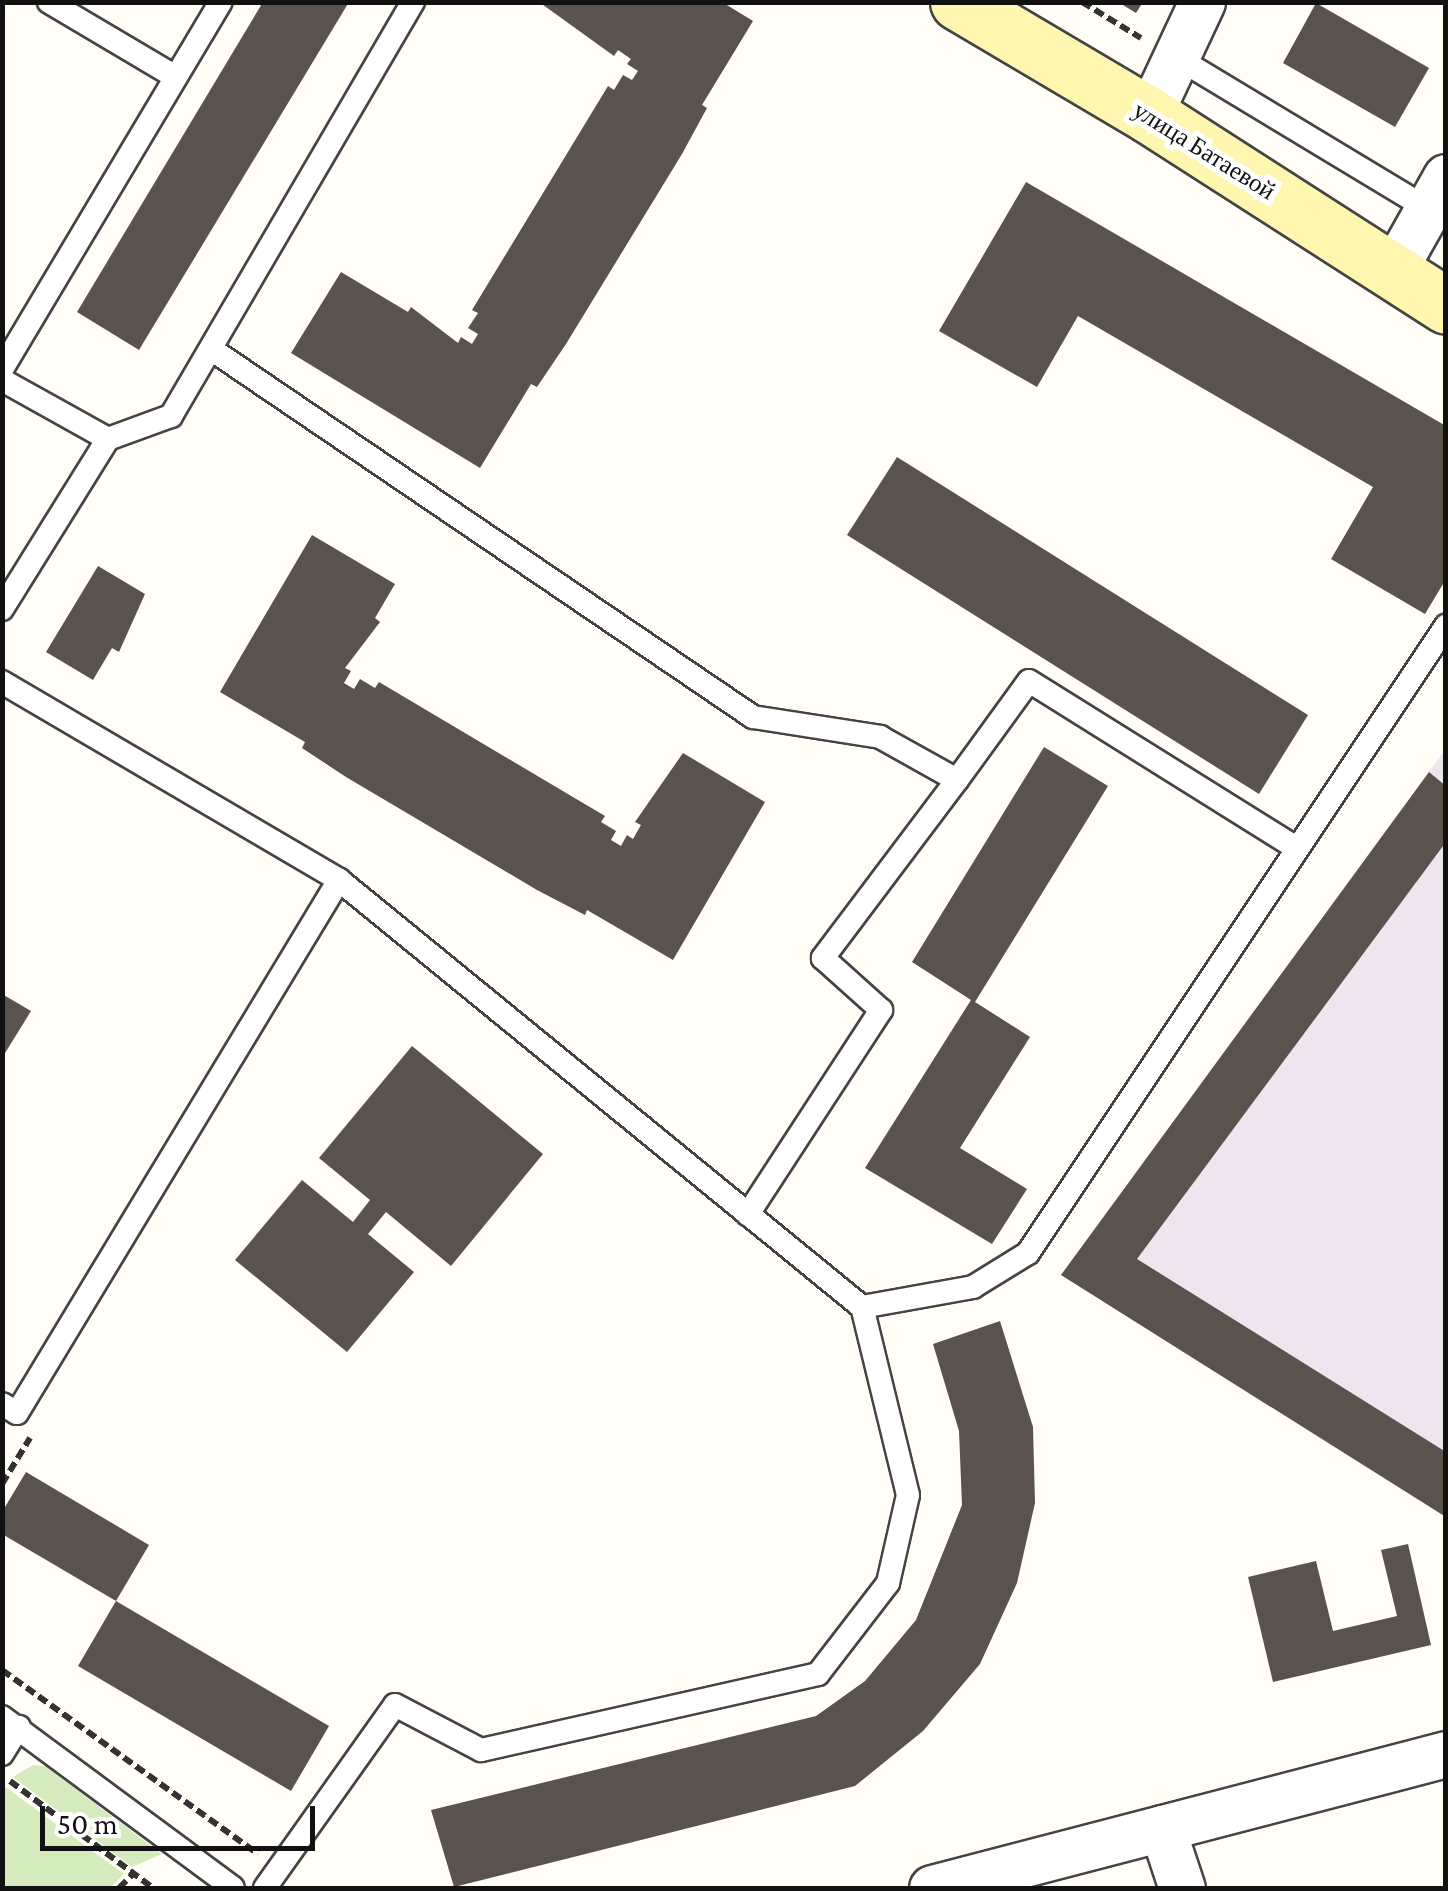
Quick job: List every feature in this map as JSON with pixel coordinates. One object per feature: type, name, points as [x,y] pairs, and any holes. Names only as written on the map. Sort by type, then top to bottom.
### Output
[{"type":"main road","name":"улица Батаевой","points":[[958,2],[1149,115],[1446,306]]},
{"type":"street","points":[[1149,115],[1159,48],[1202,2]]},
{"type":"street","points":[[1392,271],[1436,193]]},
{"type":"street","points":[[932,1888],[1446,1754]]},
{"type":"street","points":[[1162,1828],[1182,1888]]},
{"type":"lane","points":[[49,2],[176,77]]},
{"type":"lane","points":[[2,370],[220,2]]},
{"type":"lane","points":[[2,609],[108,440],[171,416],[413,2]]},
{"type":"lane","points":[[1159,48],[1436,193]]},
{"type":"lane","points":[[211,348],[754,717],[880,736],[957,780]]},
{"type":"lane","points":[[2,380],[108,440]]},
{"type":"lane","points":[[862,1307],[973,1287],[1028,1253],[1446,626]]},
{"type":"lane","points":[[2,682],[338,880],[862,1307],[908,1495],[888,1583],[818,1674],[481,1750],[395,1706],[272,1879]]},
{"type":"lane","points":[[748,1214],[882,1010],[823,958],[1029,682],[1296,848]]},
{"type":"lane","points":[[2,1404],[17,1413],[338,880]]},
{"type":"lane","points":[[2,1754],[11,1722],[233,1888]]},
{"type":"path","points":[[1082,2],[1159,48]]},
{"type":"path","points":[[2,1484],[34,1432]]},
{"type":"path","points":[[2,1670],[272,1879]]},
{"type":"path","points":[[10,1782],[153,1888]]},
{"type":"path","points":[[119,1888],[133,1874]]},
{"type":"shaded area","points":[[1445,750],[1445,1517],[1061,1275]]},
{"type":"green space","points":[[33,1765],[45,1766],[162,1854],[132,1867],[13,1777]]},
{"type":"green space","points":[[4,1786],[124,1874],[110,1888],[3,1888]]},
{"type":"building","points":[[263,2],[349,2],[139,350],[77,312]]},
{"type":"building","points":[[539,2],[722,2],[753,21],[702,105],[707,108],[682,154],[566,344],[537,387],[531,384],[480,468],[291,353],[341,272],[408,312],[411,307],[458,343],[461,337],[472,344],[478,334],[468,328],[478,313],[472,310],[608,86],[614,90],[623,75],[632,80],[638,71],[627,64],[631,59],[618,50],[614,56]]},
{"type":"building","points":[[1118,2],[1143,2],[1136,13]]},
{"type":"building","points":[[1316,3],[1429,68],[1395,127],[1283,63]]},
{"type":"building","points":[[1026,182],[1446,426],[1446,579],[1425,614],[1331,559],[1373,487],[1078,316],[1037,387],[939,331]]},
{"type":"building","points":[[897,457],[1308,715],[1259,794],[847,535]]},
{"type":"building","points":[[312,535],[395,584],[375,618],[380,622],[345,668],[351,671],[344,683],[354,689],[360,679],[375,688],[379,682],[605,816],[601,822],[616,831],[611,840],[621,846],[627,835],[633,839],[641,825],[635,822],[683,753],[765,802],[673,960],[587,910],[585,915],[537,890],[346,777],[302,748],[305,742],[220,692]]},
{"type":"building","points":[[98,566],[145,594],[119,652],[112,648],[93,680],[46,652]]},
{"type":"building","points":[[1044,747],[1108,786],[975,1002],[1030,1037],[960,1148],[1027,1189],[992,1244],[865,1168],[971,1000],[912,962]]},
{"type":"building","points":[[1429,772],[1446,786],[1446,842],[1137,1259],[1446,1452],[1446,1517],[1061,1275]]},
{"type":"building","points":[[2,994],[31,1011],[2,1058]]},
{"type":"building","points":[[412,1046],[543,1154],[451,1266],[386,1212],[368,1234],[414,1272],[347,1352],[235,1260],[302,1180],[353,1222],[370,1200],[319,1158]]},
{"type":"building","points":[[1000,1321],[1033,1427],[1035,1503],[1017,1583],[980,1664],[923,1731],[855,1786],[454,1887],[431,1810],[816,1716],[865,1681],[916,1620],[962,1505],[959,1431],[933,1344]]},
{"type":"building","points":[[26,1472],[149,1545],[116,1601],[2,1534],[2,1512]]},
{"type":"building","points":[[1408,1544],[1431,1645],[1273,1682],[1248,1577],[1316,1561],[1333,1631],[1397,1616],[1381,1550]]},
{"type":"building","points":[[116,1601],[329,1726],[291,1791],[78,1666]]}]
